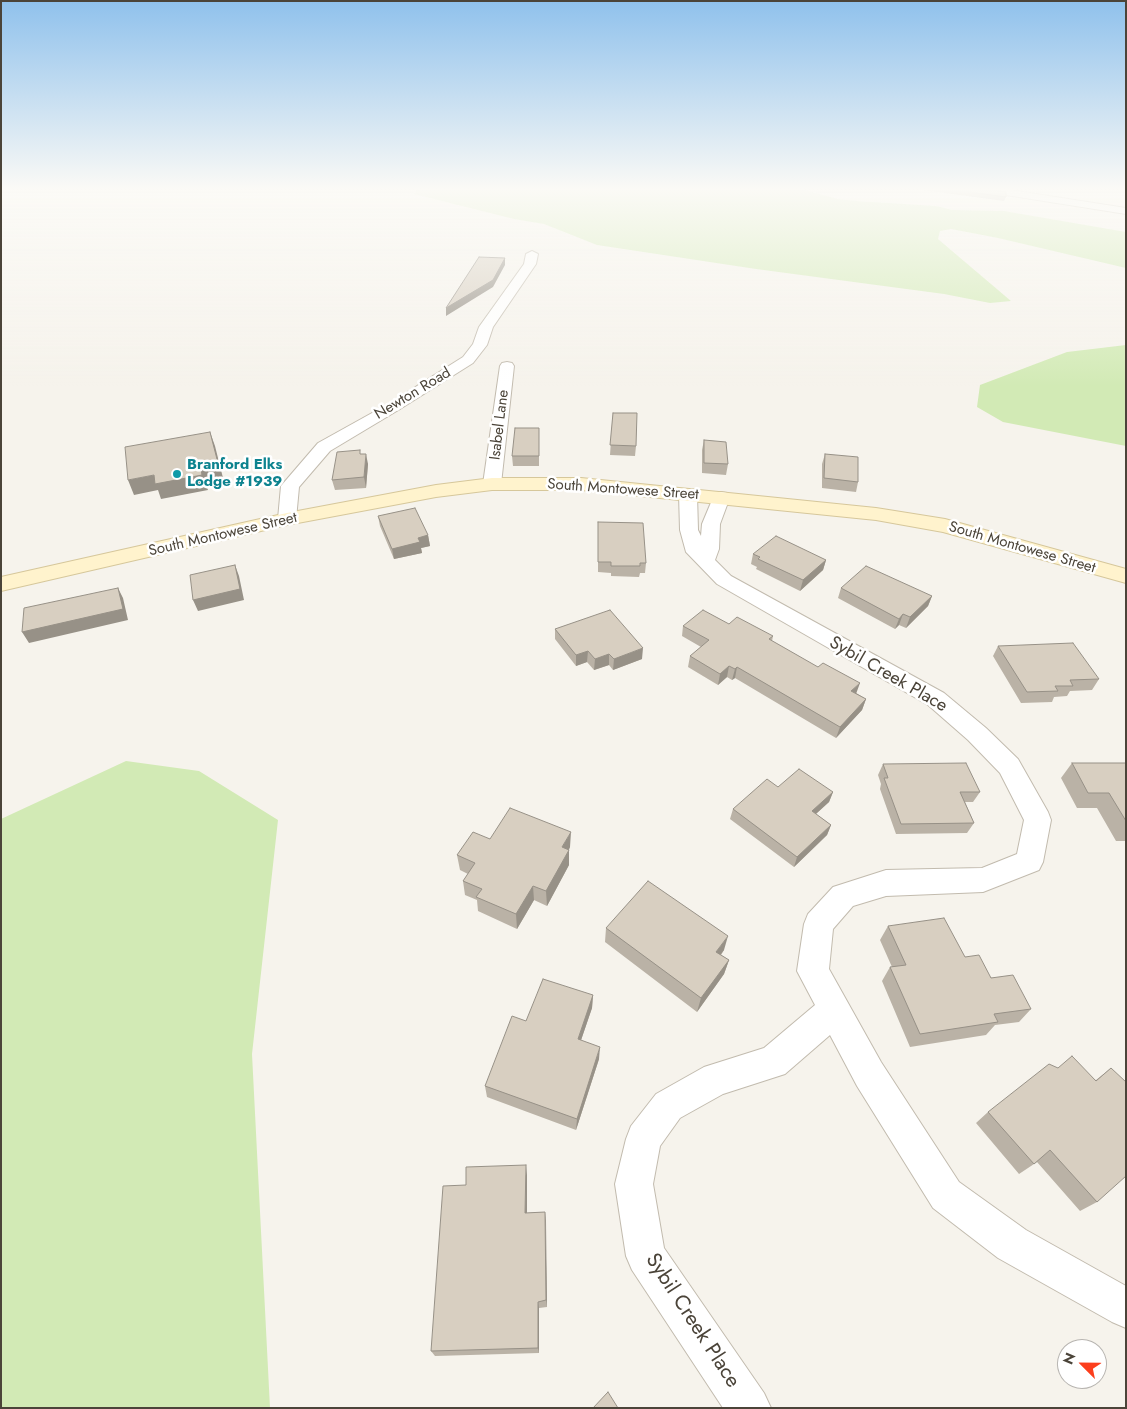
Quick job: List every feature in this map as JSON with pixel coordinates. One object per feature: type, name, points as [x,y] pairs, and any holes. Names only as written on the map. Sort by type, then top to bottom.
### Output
[{"type":"main road","name":"South Montowese Street","points":[[1,584],[287,519],[436,491],[492,484],[580,484],[876,514],[945,526],[1126,576]]},
{"type":"street","name":"Newton Road","points":[[287,519],[290,486],[324,447],[395,406],[468,360],[480,344],[486,327],[530,264],[532,255]]},
{"type":"street","name":"Isabel Lane","points":[[492,484],[507,366]]},
{"type":"street","name":"Sybil Creek Place","points":[[688,494],[689,530],[696,552],[724,580],[748,596],[936,699],[977,734],[1009,766],[1038,820],[1029,862],[983,880],[886,883],[843,896],[819,924],[814,972],[869,1074],[946,1195],[1012,1244],[1126,1308]]},
{"type":"street","points":[[705,561],[710,549],[711,524],[721,497]]},
{"type":"street","name":"Sybil Creek Place","points":[[749,1408],[646,1256],[634,1184],[644,1139],[668,1106],[716,1079],[773,1062],[834,1010]]},
{"type":"green space","points":[[662,255],[957,255],[1011,301],[990,303],[944,294]]},
{"type":"green space","points":[[1069,255],[1126,255],[1126,268]]},
{"type":"green space","points":[[1126,345],[1126,446],[1003,422],[977,407],[980,385],[1067,352]]},
{"type":"green space","points":[[126,761],[199,771],[278,820],[252,1054],[270,1408],[1,1408],[1,819]]},
{"type":"building","points":[[479,257],[505,258],[493,280],[446,308]]},
{"type":"building","points":[[613,413],[637,413],[636,446],[610,445]]},
{"type":"building","points":[[515,428],[539,428],[539,456],[512,456]]},
{"type":"building","points":[[210,432],[218,463],[211,465],[211,468],[201,469],[202,475],[155,484],[154,475],[128,480],[125,447]]},
{"type":"building","points":[[704,440],[726,442],[728,464],[704,463]]},
{"type":"building","points":[[360,450],[360,454],[366,454],[364,477],[332,480],[337,452]]},
{"type":"building","points":[[825,454],[858,457],[858,482],[824,478]]},
{"type":"building","points":[[415,508],[428,535],[418,538],[420,542],[392,549],[378,516]]},
{"type":"building","points":[[598,522],[643,523],[646,563],[640,563],[640,566],[611,566],[611,562],[598,562]]},
{"type":"building","points":[[776,536],[826,560],[803,580],[758,559],[760,557],[753,554]]},
{"type":"building","points":[[235,565],[240,589],[193,600],[190,575]]},
{"type":"building","points":[[866,566],[932,596],[910,617],[903,614],[899,619],[841,588]]},
{"type":"building","points":[[118,588],[123,609],[22,632],[24,608]]},
{"type":"building","points":[[610,610],[643,648],[614,659],[609,654],[595,659],[588,651],[576,655],[555,629]]},
{"type":"building","points":[[703,610],[729,624],[737,617],[773,636],[769,639],[818,667],[823,663],[860,683],[851,691],[866,699],[840,727],[737,667],[735,669],[729,666],[720,674],[690,656],[709,640],[683,626]]},
{"type":"building","points":[[1073,643],[1099,679],[1070,680],[1073,686],[1055,686],[1058,691],[1027,692],[998,646]]},
{"type":"building","points":[[966,763],[980,792],[960,792],[974,823],[901,824],[884,778],[888,778],[883,764]]},
{"type":"building","points":[[1072,763],[1126,763],[1126,821],[1109,793],[1088,793]]},
{"type":"building","points":[[799,769],[833,792],[812,811],[831,825],[797,857],[733,809],[767,779],[778,787]]},
{"type":"building","points":[[510,808],[571,832],[562,847],[569,850],[546,891],[533,886],[516,914],[476,897],[482,889],[463,881],[475,863],[457,855],[473,832],[490,839]]},
{"type":"building","points":[[648,881],[728,936],[716,952],[729,960],[701,998],[606,928]]},
{"type":"building","points":[[944,918],[965,957],[979,955],[991,978],[1013,975],[1031,1009],[994,1014],[998,1022],[920,1034],[890,967],[906,965],[888,926]]},
{"type":"building","points":[[543,979],[593,995],[578,1039],[600,1047],[577,1119],[485,1086],[512,1016],[526,1021]]},
{"type":"building","points":[[1072,1056],[1096,1081],[1111,1068],[1126,1082],[1126,1176],[1097,1202],[1050,1150],[1034,1164],[988,1112],[1049,1064],[1058,1068]]},
{"type":"building","points":[[526,1165],[525,1213],[545,1212],[546,1300],[538,1302],[538,1348],[431,1351],[443,1186],[466,1185],[466,1167]]},
{"type":"building","points":[[608,1392],[618,1408],[593,1408]]},
{"type":"place","name":"Branford Elks Lodge #1939","points":[[177,474]]}]
